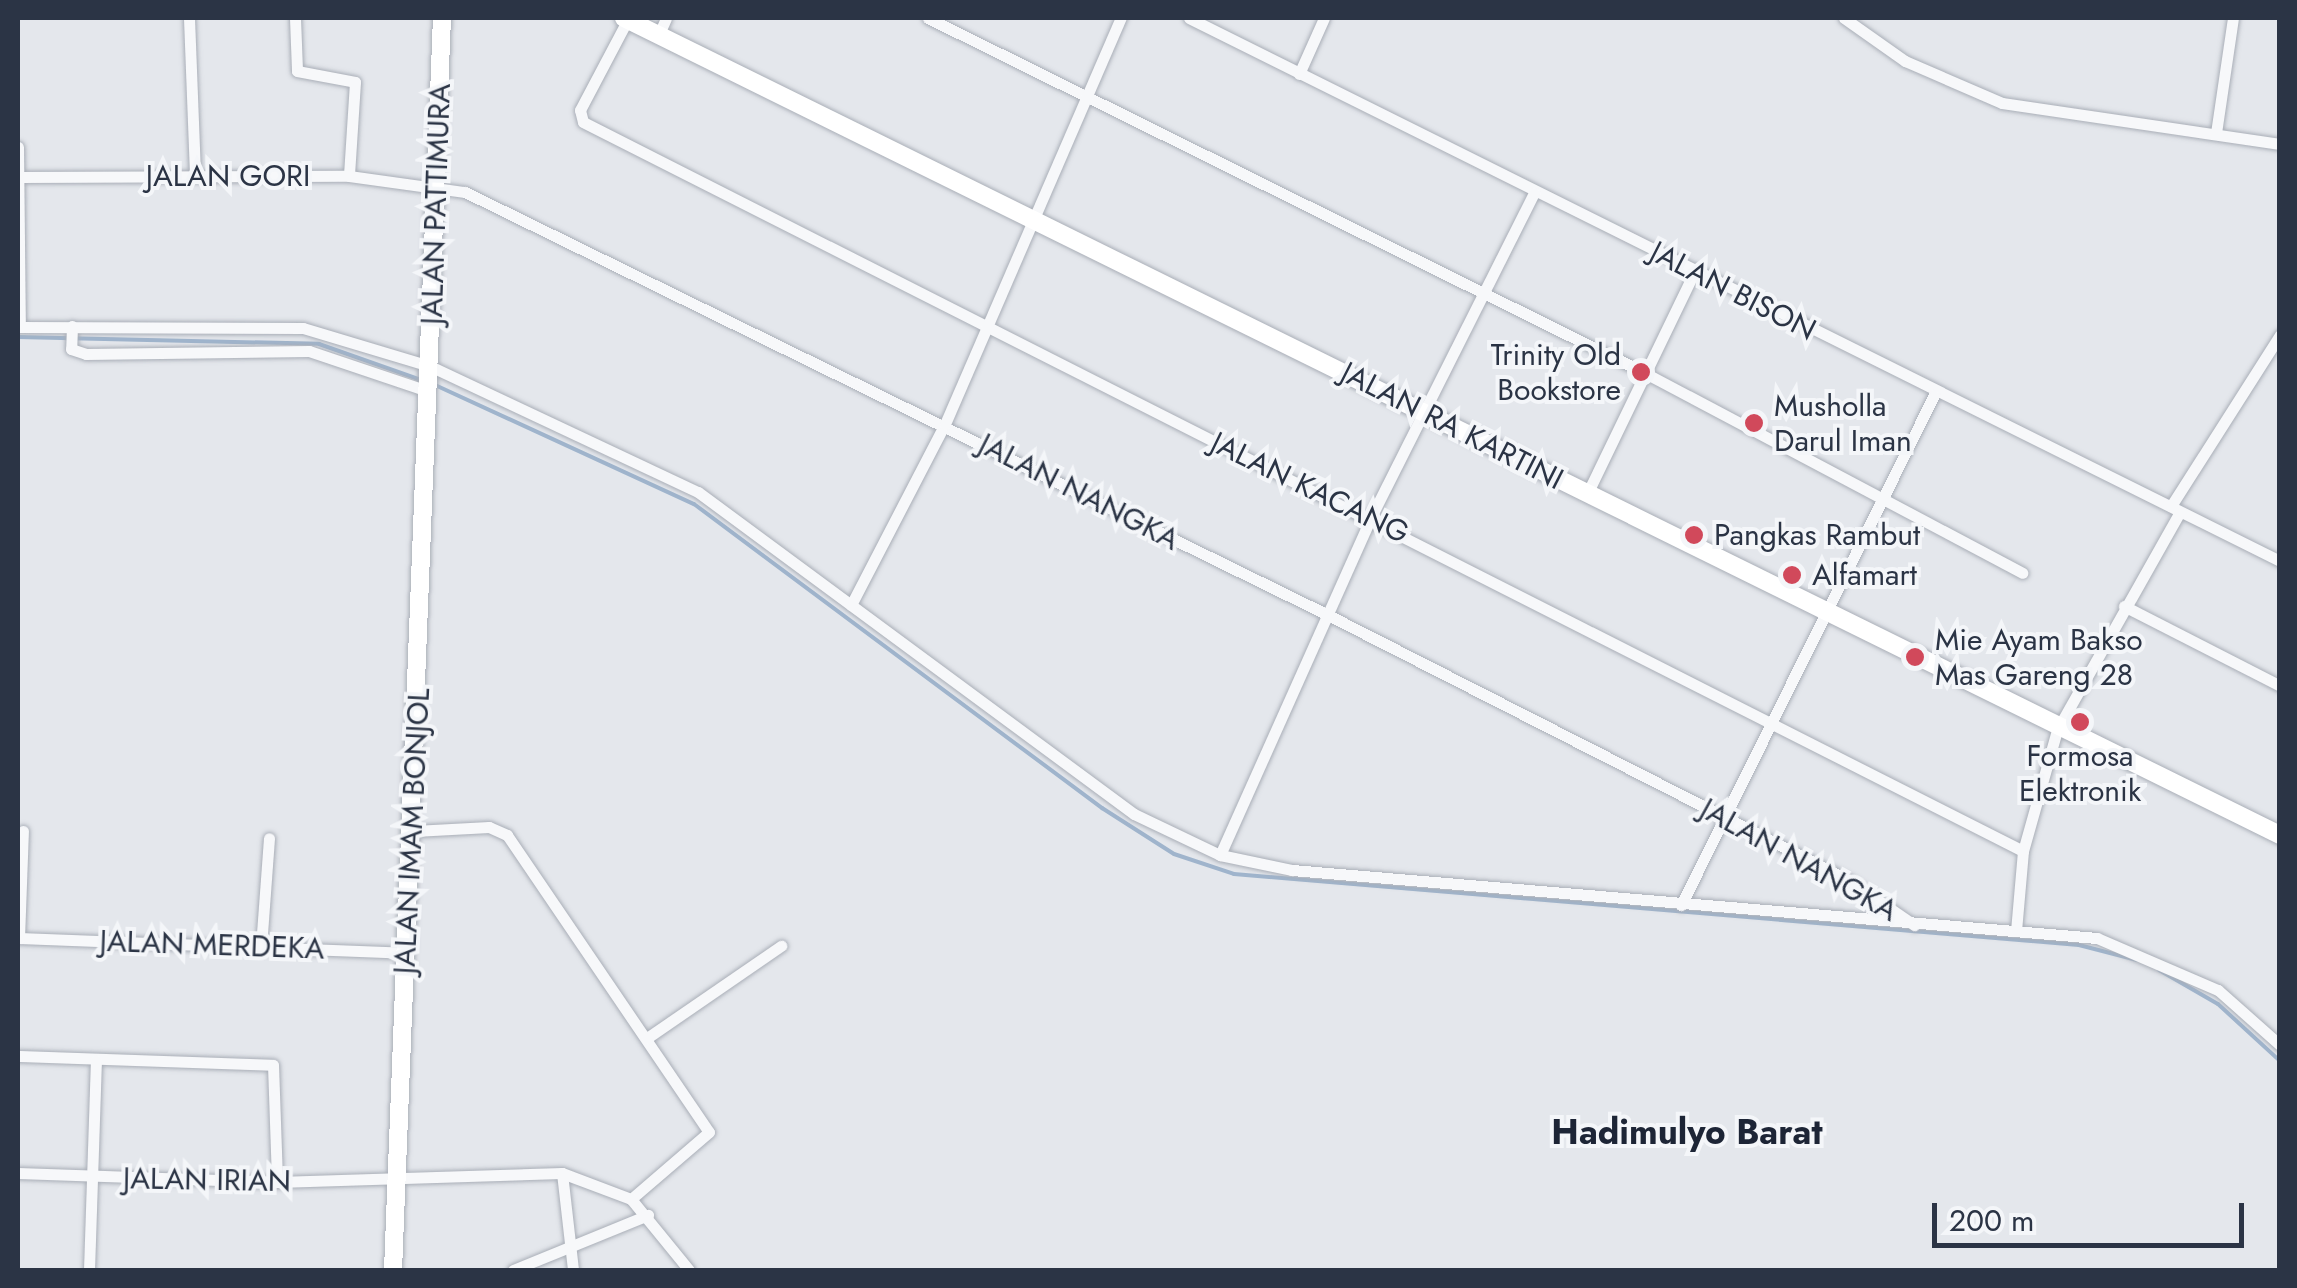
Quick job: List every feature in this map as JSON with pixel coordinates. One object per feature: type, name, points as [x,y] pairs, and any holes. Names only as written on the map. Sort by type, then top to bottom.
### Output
[{"type":"main road","name":"JALAN PATTIMURA","points":[[428,390],[442,18]]},
{"type":"main road","name":"JALAN RA KARTINI","points":[[626,18],[662,26],[1821,613],[2280,836]]},
{"type":"main road","name":"JALAN IMAM BONJOL","points":[[393,1270],[414,832],[428,390]]},
{"type":"street","points":[[189,18],[196,176]]},
{"type":"street","points":[[294,18],[297,71],[356,82],[349,176]]},
{"type":"street","name":"JALAN KACANG","points":[[626,18],[580,110],[596,128],[986,331],[1371,518],[2023,850]]},
{"type":"street","points":[[928,18],[1091,95],[1645,373],[1879,501],[2022,573]]},
{"type":"street","points":[[850,605],[945,424],[1039,219],[1121,18]]},
{"type":"street","name":"JALAN BISON","points":[[1188,18],[1534,193],[1696,270],[1934,395],[2280,561]]},
{"type":"street","points":[[1299,74],[1324,18]]},
{"type":"street","points":[[1844,18],[1906,61],[2002,103],[2280,144]]},
{"type":"street","points":[[2216,133],[2233,18]]},
{"type":"street","points":[[18,147],[19,327],[71,333],[86,354],[309,351],[428,390]]},
{"type":"street","name":"JALAN GORI","points":[[18,176],[349,176],[436,181]]},
{"type":"street","name":"JALAN NANGKA","points":[[436,181],[945,424],[1328,615],[1720,814],[1914,925]]},
{"type":"street","points":[[1220,855],[1371,518],[1430,415],[1482,292],[1534,193]]},
{"type":"street","points":[[1587,494],[1696,270]]},
{"type":"street","name":"JALAN NANGKA","points":[[71,333],[303,328],[430,366],[698,492],[1134,814],[1220,855],[1292,870],[1914,925]]},
{"type":"street","points":[[2016,932],[2023,850],[2057,730],[2176,509],[2280,335]]},
{"type":"street","points":[[1680,905],[1720,814],[1934,395]]},
{"type":"street","points":[[2124,606],[2280,686]]},
{"type":"street","points":[[18,938],[23,831]]},
{"type":"street","points":[[414,832],[503,832],[647,1038],[710,1138],[632,1200]]},
{"type":"street","points":[[261,947],[269,838]]},
{"type":"street","points":[[1914,925],[2098,938],[2152,954],[2218,990],[2280,1045]]},
{"type":"street","name":"JALAN MERDEKA","points":[[18,938],[406,952]]},
{"type":"street","points":[[647,1038],[781,946]]},
{"type":"street","points":[[18,1056],[273,1066],[277,1182]]},
{"type":"street","points":[[89,1270],[96,1060]]},
{"type":"street","name":"JALAN IRIAN","points":[[18,1173],[397,1182],[562,1173]]},
{"type":"street","points":[[573,1270],[562,1173],[632,1200],[689,1270]]},
{"type":"street","points":[[513,1270],[648,1215]]},
{"type":"waterway","points":[[18,337],[319,344],[421,380]]},
{"type":"waterway","points":[[435,385],[694,504],[1102,808],[1174,854],[1234,874],[2079,945],[2137,960]]},
{"type":"waterway","points":[[2159,970],[2218,1004],[2280,1061]]},
{"type":"place","name":"Trinity Old Bookstore","points":[[1641,372]]},
{"type":"place","name":"Musholla Darul Iman","points":[[1754,423]]},
{"type":"place","name":"Pangkas Rambut","points":[[1694,535]]},
{"type":"place","name":"Alfamart","points":[[1792,575]]},
{"type":"place","name":"Mie Ayam Bakso Mas Gareng 28","points":[[1915,657]]},
{"type":"place","name":"Formosa Elektronik","points":[[2080,722]]},
{"type":"district","name":"Hadimulyo Barat","points":[[1687,1132]]}]
